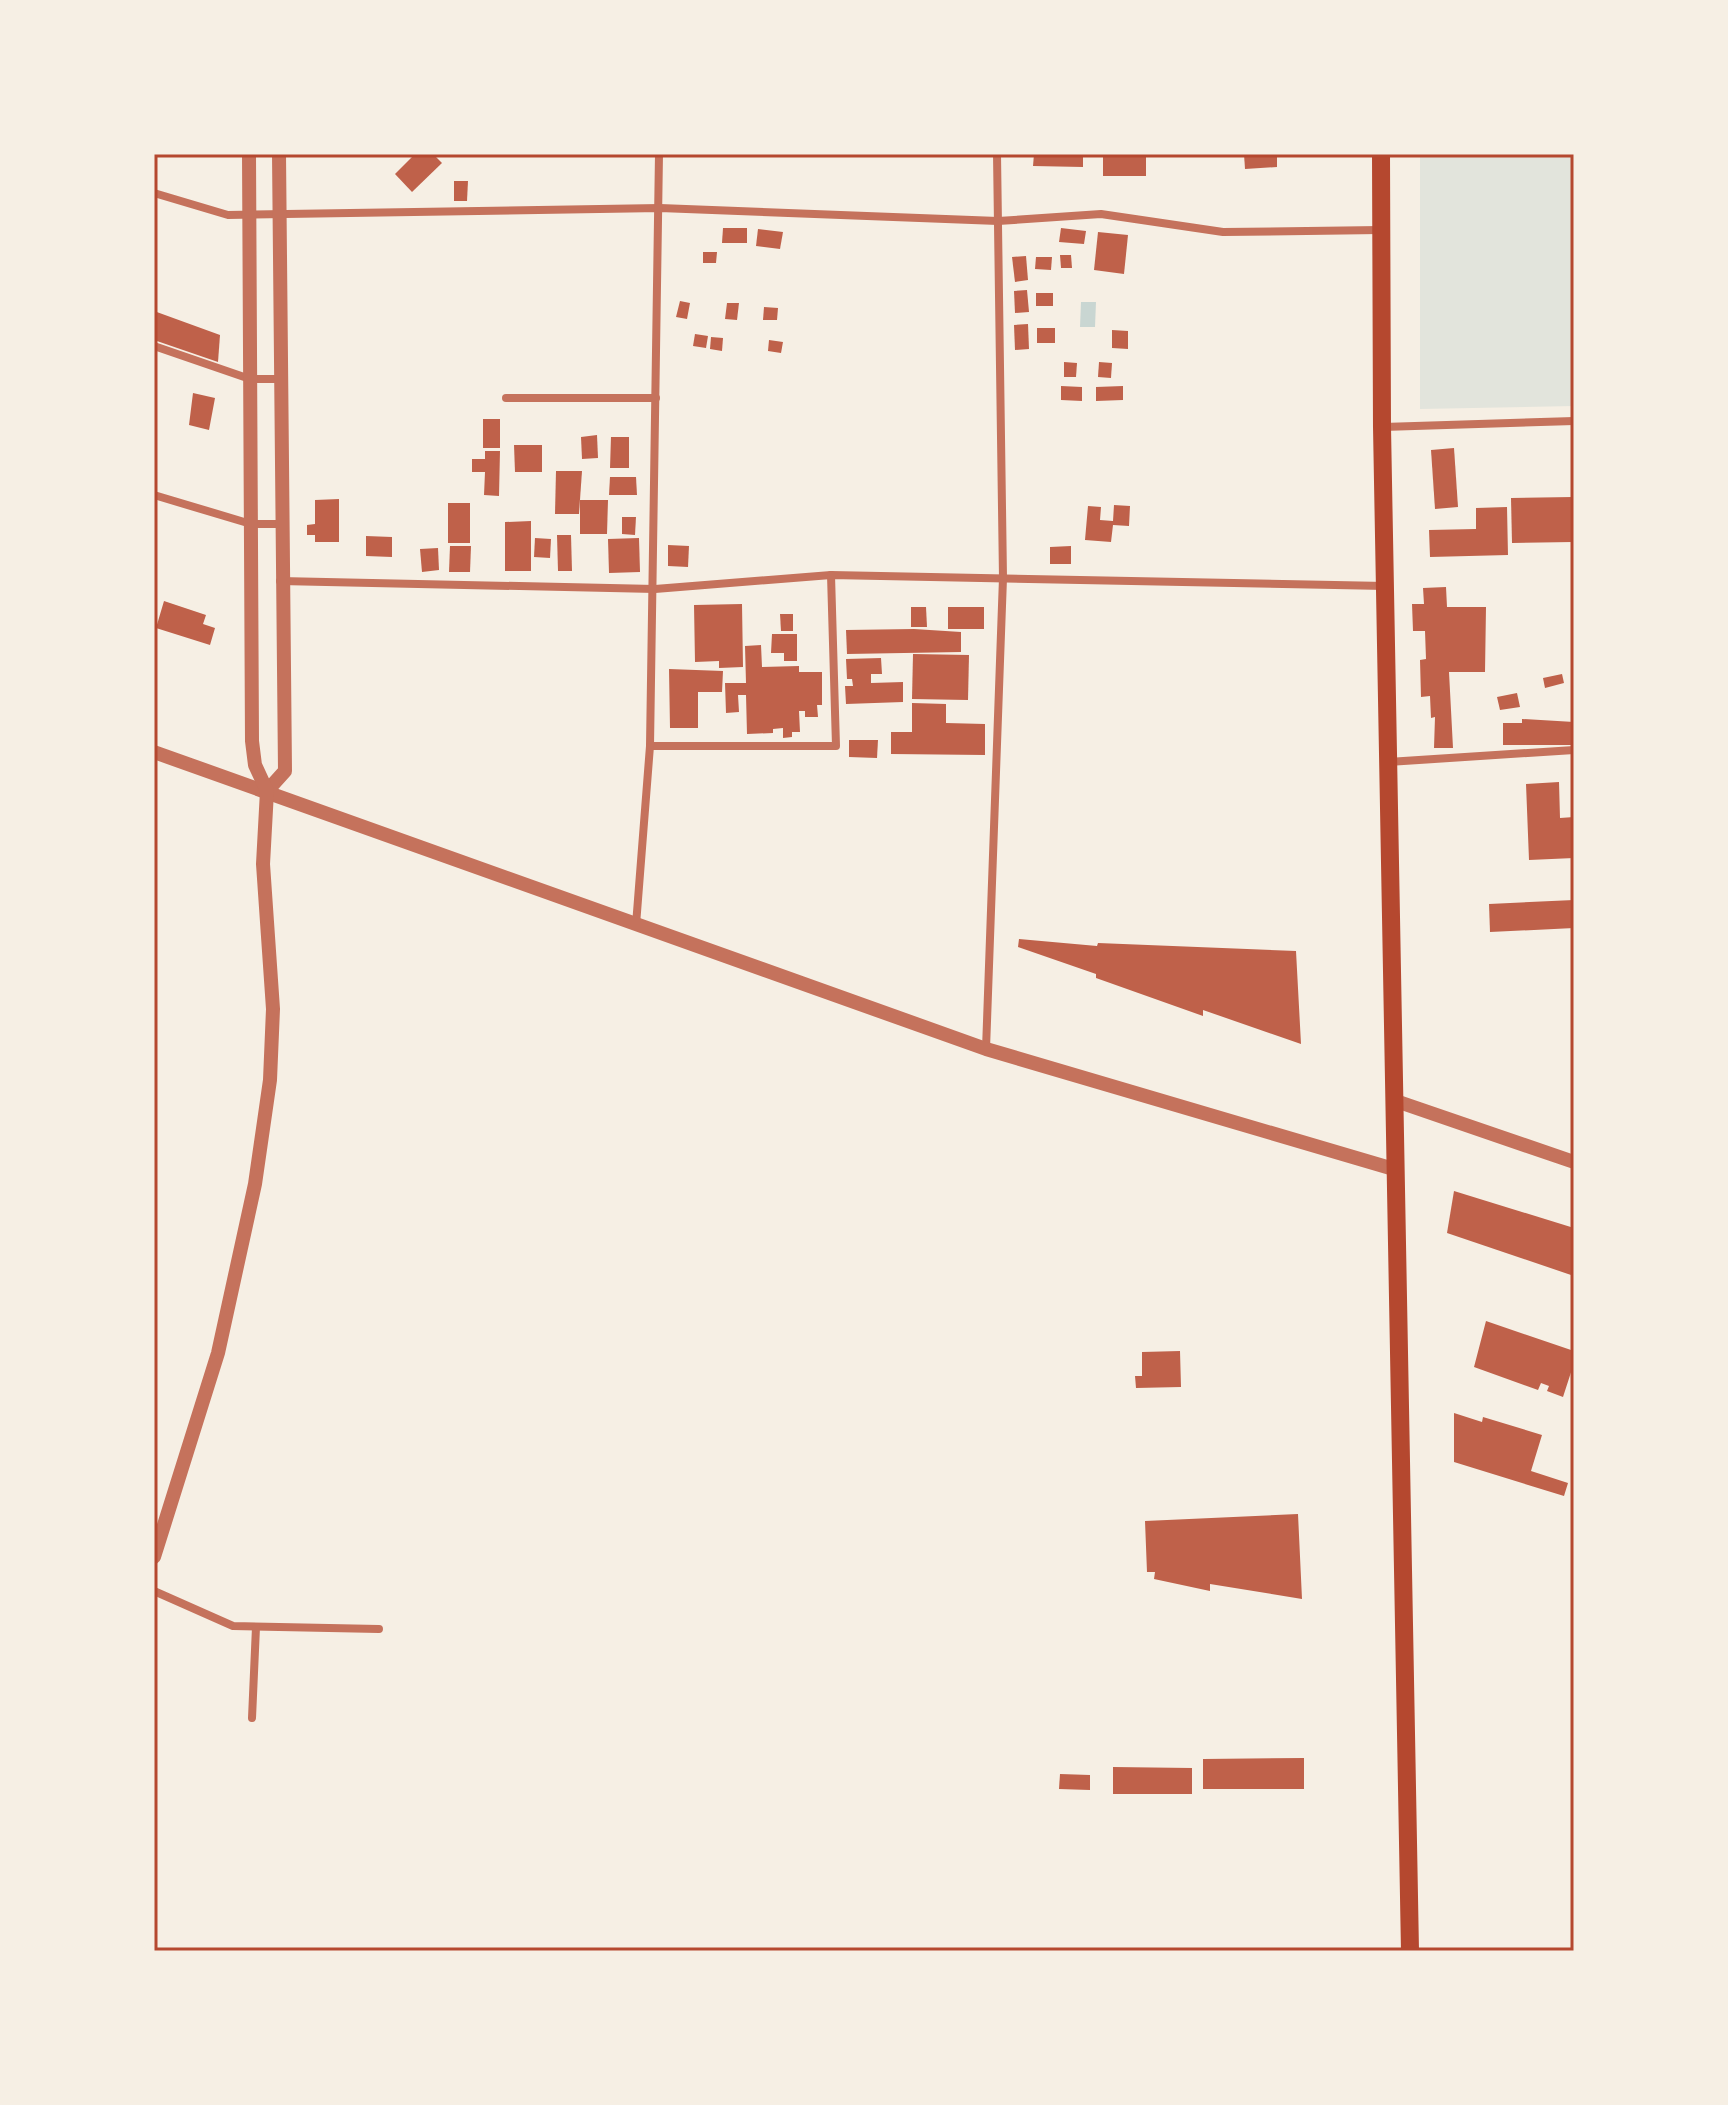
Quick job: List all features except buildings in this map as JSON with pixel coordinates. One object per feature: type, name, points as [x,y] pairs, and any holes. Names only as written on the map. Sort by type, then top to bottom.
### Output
[{"type":"highway","points":[[1381,154],[1382,427],[1410,1951]]},
{"type":"street","points":[[154,1557],[218,1353],[258,1169],[270,1080],[273,1009],[263,864],[267,791],[255,765],[252,741],[249,154]]},
{"type":"street","points":[[267,791],[285,771],[280,581],[279,154]]},
{"type":"street","points":[[635,926],[650,746],[655,589],[659,154]]},
{"type":"street","points":[[986,1049],[1003,578],[997,154]]},
{"type":"street","points":[[154,193],[210,213],[250,216],[660,208],[998,221],[1101,214],[1223,232],[1381,230]]},
{"type":"street","points":[[154,346],[250,379],[280,379]]},
{"type":"street","points":[[506,398],[656,398]]},
{"type":"street","points":[[1382,427],[1574,421]]},
{"type":"street","points":[[154,495],[251,524],[280,524]]},
{"type":"street","points":[[650,746],[836,746],[831,575]]},
{"type":"street","points":[[280,581],[655,589],[831,575],[1387,586]]},
{"type":"street","points":[[1388,762],[1574,750]]},
{"type":"street","points":[[154,752],[986,1049],[1397,1170]]},
{"type":"street","points":[[1396,1101],[1574,1162]]},
{"type":"street","points":[[154,1591],[221,1622],[256,1627],[379,1629]]},
{"type":"street","points":[[252,1718],[256,1627]]},
{"type":"shaded area","points":[[1420,154],[1574,154],[1574,406],[1420,409]]},
{"type":"shaded area","points":[[1081,302],[1096,302],[1095,327],[1080,327]]}]
